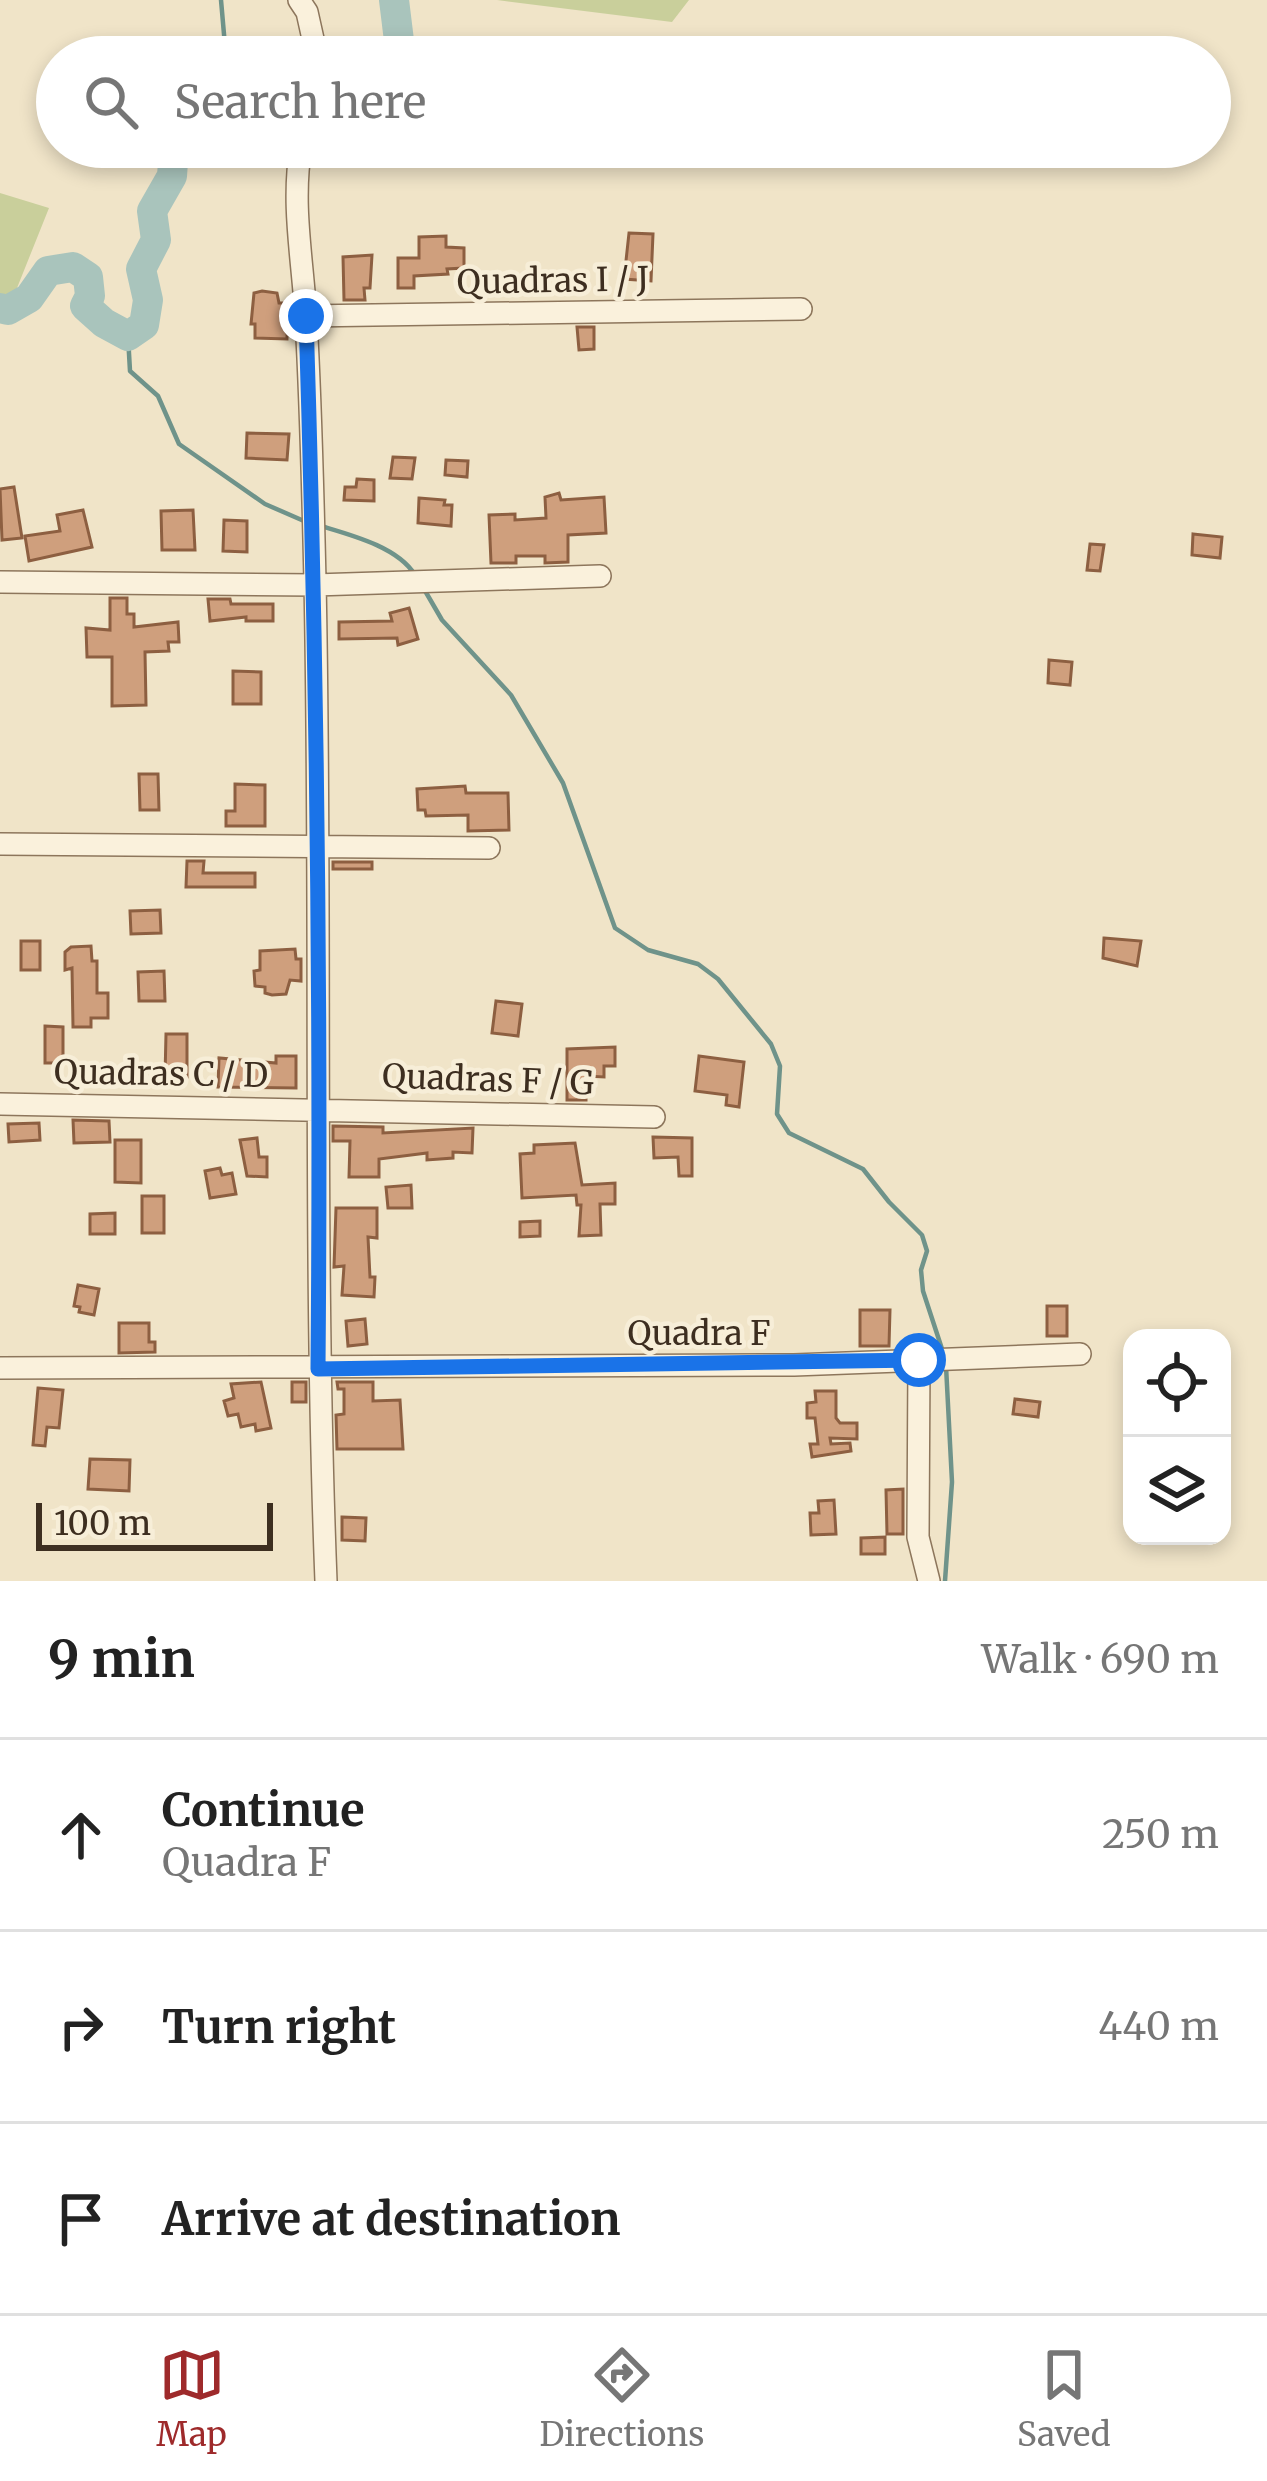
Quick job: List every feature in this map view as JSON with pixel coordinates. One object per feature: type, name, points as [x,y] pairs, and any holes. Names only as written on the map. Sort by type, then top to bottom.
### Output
[{"type":"street","points":[[299,0],[312,36]]},
{"type":"street","points":[[298,168],[315,585],[318,1369],[326,1581]]},
{"type":"street","name":"Quadras I / J","points":[[306,316],[801,309]]},
{"type":"street","points":[[0,582],[315,585],[600,576]]},
{"type":"street","points":[[0,844],[489,848]]},
{"type":"street","name":"Quadras C / D","points":[[0,1104],[320,1107]]},
{"type":"street","name":"Quadras F / G","points":[[320,1107],[653,1117]]},
{"type":"street","name":"Quadra F","points":[[0,1368],[318,1369],[1080,1354]]},
{"type":"street","points":[[919,1360],[918,1537],[929,1581]]},
{"type":"green space","points":[[497,0],[689,0],[672,22]]},
{"type":"green space","points":[[0,193],[49,208],[7,313],[0,315]]},
{"type":"building","points":[[629,233],[653,234],[651,281],[624,279]]},
{"type":"building","points":[[446,236],[446,247],[464,248],[464,268],[414,276],[414,288],[398,288],[398,258],[419,258],[419,237]]},
{"type":"building","points":[[372,255],[365,300],[344,300],[343,257]]},
{"type":"building","points":[[254,293],[277,293],[279,303],[288,303],[287,339],[255,338],[255,324],[251,324]]},
{"type":"building","points":[[577,327],[594,327],[594,349],[579,350]]},
{"type":"building","points":[[247,433],[289,434],[287,460],[246,458]]},
{"type":"building","points":[[393,457],[415,458],[412,479],[390,478]]},
{"type":"building","points":[[446,460],[468,461],[467,477],[445,475]]},
{"type":"building","points":[[357,479],[374,480],[374,501],[344,500],[345,487],[356,487]]},
{"type":"building","points":[[14,487],[22,538],[2,540],[0,489]]},
{"type":"building","points":[[559,493],[561,500],[604,497],[606,533],[568,535],[568,562],[545,563],[545,556],[516,556],[516,563],[491,563],[489,515],[515,514],[515,520],[546,518],[545,497]]},
{"type":"building","points":[[419,498],[452,505],[451,526],[418,523]]},
{"type":"building","points":[[83,510],[92,547],[29,561],[25,536],[60,531],[57,515]]},
{"type":"building","points":[[193,510],[195,550],[162,550],[161,511]]},
{"type":"building","points":[[224,520],[247,521],[247,552],[223,551]]},
{"type":"building","points":[[1193,534],[1222,537],[1220,558],[1192,555]]},
{"type":"building","points":[[1090,544],[1104,545],[1100,571],[1087,570]]},
{"type":"building","points":[[110,598],[127,598],[127,614],[134,614],[134,627],[178,622],[179,642],[168,642],[169,651],[145,652],[146,705],[112,706],[112,657],[87,657],[86,628],[110,630]]},
{"type":"building","points":[[208,599],[273,604],[273,621],[246,621],[246,617],[210,621]]},
{"type":"building","points":[[409,608],[418,639],[398,645],[397,638],[339,639],[339,622],[392,621],[390,613]]},
{"type":"building","points":[[1049,660],[1072,662],[1070,685],[1048,683]]},
{"type":"building","points":[[233,671],[261,672],[261,704],[233,704]]},
{"type":"building","points":[[139,774],[158,774],[159,810],[140,810]]},
{"type":"building","points":[[235,784],[265,785],[265,826],[226,826],[226,811],[235,811]]},
{"type":"building","points":[[465,786],[466,793],[508,793],[509,830],[468,831],[468,815],[426,816],[425,810],[418,810],[417,789]]},
{"type":"building","points":[[187,861],[204,861],[203,873],[255,873],[255,887],[186,887]]},
{"type":"building","points":[[333,862],[372,862],[372,869],[333,869]]},
{"type":"building","points":[[160,910],[161,933],[131,934],[130,911]]},
{"type":"building","points":[[1104,938],[1141,941],[1137,966],[1103,958]]},
{"type":"building","points":[[21,941],[40,941],[40,970],[21,970]]},
{"type":"building","points":[[91,946],[92,961],[97,961],[97,993],[108,993],[108,1018],[91,1018],[91,1027],[73,1027],[72,968],[65,970],[65,952]]},
{"type":"building","points":[[295,949],[296,959],[301,959],[301,981],[290,980],[286,994],[272,995],[265,993],[265,987],[255,986],[260,951]]},
{"type":"building","points":[[164,971],[165,1001],[139,1001],[138,972]]},
{"type":"building","points":[[496,1001],[522,1004],[518,1036],[492,1033]]},
{"type":"building","points":[[45,1026],[63,1027],[63,1063],[45,1063]]},
{"type":"building","points":[[166,1034],[187,1034],[187,1077],[165,1077]]},
{"type":"building","points":[[615,1047],[615,1066],[604,1066],[604,1077],[586,1076],[586,1100],[567,1100],[567,1049]]},
{"type":"building","points":[[276,1056],[296,1056],[296,1088],[218,1087],[219,1058],[276,1063]]},
{"type":"building","points":[[699,1056],[744,1062],[739,1107],[726,1105],[727,1095],[695,1091]]},
{"type":"building","points":[[73,1120],[109,1121],[110,1142],[74,1143]]},
{"type":"building","points":[[39,1123],[40,1140],[9,1142],[8,1124]]},
{"type":"building","points":[[333,1126],[383,1127],[383,1133],[473,1128],[472,1153],[453,1152],[453,1158],[427,1160],[427,1153],[379,1159],[379,1177],[349,1177],[350,1141],[333,1141]]},
{"type":"building","points":[[653,1137],[692,1138],[692,1176],[679,1176],[678,1157],[654,1158]]},
{"type":"building","points":[[257,1138],[259,1157],[267,1157],[267,1177],[247,1176],[240,1140]]},
{"type":"building","points":[[115,1140],[141,1140],[141,1183],[115,1182]]},
{"type":"building","points":[[575,1143],[582,1185],[615,1183],[615,1204],[600,1204],[601,1235],[579,1236],[581,1205],[576,1195],[522,1198],[520,1154],[534,1153],[534,1145]]},
{"type":"building","points":[[220,1168],[222,1175],[232,1173],[236,1194],[210,1198],[205,1171]]},
{"type":"building","points":[[411,1185],[412,1208],[388,1208],[386,1187]]},
{"type":"building","points":[[142,1196],[164,1196],[164,1233],[142,1233]]},
{"type":"building","points":[[336,1208],[377,1208],[377,1238],[368,1237],[374,1297],[342,1295],[344,1266],[334,1267]]},
{"type":"building","points":[[115,1213],[115,1234],[90,1234],[90,1214]]},
{"type":"building","points":[[540,1221],[540,1236],[520,1237],[520,1222]]},
{"type":"building","points":[[78,1285],[99,1289],[94,1315],[74,1306]]},
{"type":"building","points":[[1047,1306],[1067,1306],[1067,1336],[1047,1336]]},
{"type":"building","points":[[860,1310],[890,1310],[889,1346],[860,1346]]},
{"type":"building","points":[[365,1319],[367,1344],[348,1346],[346,1321]]},
{"type":"building","points":[[119,1323],[149,1323],[149,1342],[155,1342],[155,1352],[119,1353]]},
{"type":"building","points":[[261,1382],[271,1428],[256,1431],[255,1424],[241,1427],[238,1414],[228,1416],[224,1401],[234,1398],[231,1384]]},
{"type":"building","points":[[292,1382],[306,1382],[306,1402],[292,1402]]},
{"type":"building","points":[[337,1382],[373,1382],[373,1401],[400,1400],[403,1449],[337,1449],[336,1415],[344,1414],[344,1389],[338,1389]]},
{"type":"building","points":[[38,1388],[63,1390],[59,1428],[47,1427],[45,1446],[33,1445]]},
{"type":"building","points":[[815,1391],[836,1391],[836,1418],[840,1423],[857,1423],[857,1439],[830,1438],[831,1444],[850,1443],[851,1451],[812,1457],[810,1444],[818,1444],[815,1418],[807,1418],[807,1403],[816,1402]]},
{"type":"building","points":[[1015,1399],[1040,1402],[1038,1417],[1013,1414]]},
{"type":"building","points":[[90,1459],[130,1460],[129,1491],[88,1489]]},
{"type":"building","points":[[903,1489],[903,1534],[887,1534],[886,1490]]},
{"type":"building","points":[[834,1500],[836,1534],[811,1535],[810,1513],[819,1513],[818,1501]]},
{"type":"building","points":[[342,1517],[366,1518],[365,1541],[342,1540]]},
{"type":"building","points":[[885,1537],[885,1554],[861,1554],[861,1538]]},
{"type":"waterway","points":[[221,0],[224,36]]},
{"type":"waterway","points":[[394,0],[398,36]]},
{"type":"waterway","points":[[0,308],[8,310],[29,298],[48,271],[73,267],[88,277],[90,296],[85,306],[104,323],[128,336],[144,325],[148,300],[141,269],[156,240],[152,211],[173,168]]},
{"type":"waterway","points":[[128,336],[130,371],[158,396],[179,444],[265,504],[304,521]]},
{"type":"waterway","points":[[321,526],[386,550],[415,575]]},
{"type":"waterway","points":[[424,589],[442,620],[511,695],[563,783],[615,928],[648,950],[698,964],[718,979],[771,1044],[780,1066],[777,1114],[789,1133],[863,1169],[922,1235],[927,1251],[921,1270],[923,1291],[942,1349]]},
{"type":"waterway","points":[[945,1581],[952,1482],[946,1366]]},
{"type":"route","points":[[306,316],[315,585],[318,1369],[919,1360]]}]
